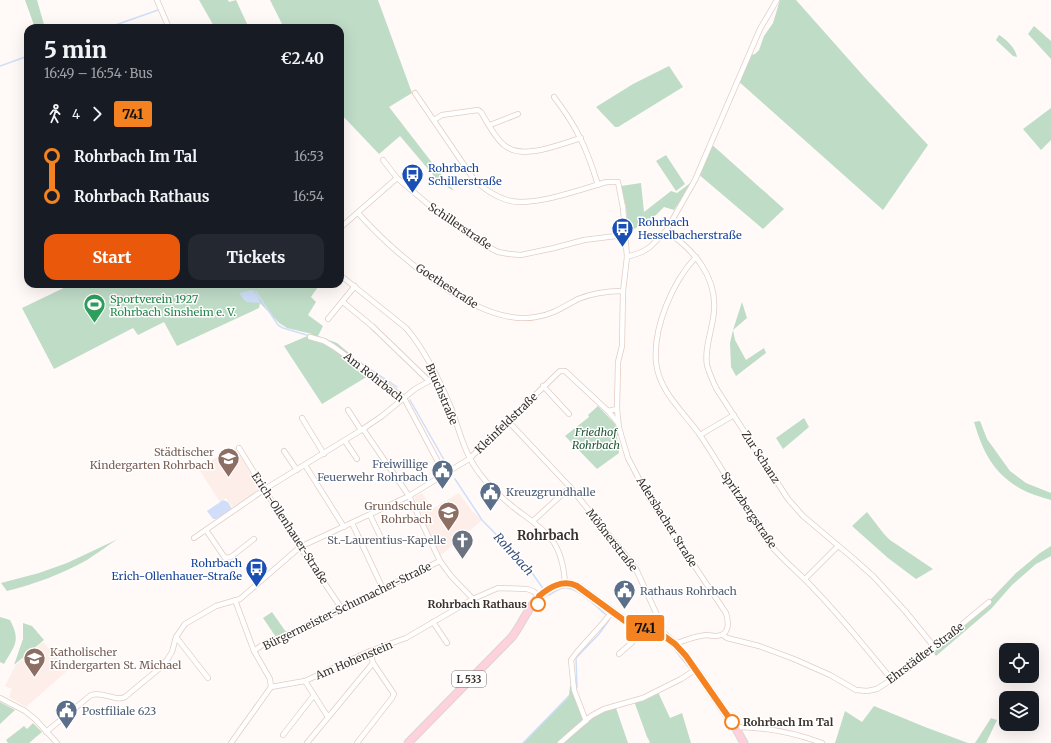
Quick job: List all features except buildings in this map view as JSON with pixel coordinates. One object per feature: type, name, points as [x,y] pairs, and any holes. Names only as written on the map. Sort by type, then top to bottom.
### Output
[{"type":"main road","points":[[543,593],[565,583],[572,584],[577,586],[625,621],[664,636],[675,644],[735,726],[743,740]]},
{"type":"main road","name":"L 533","points":[[408,743],[478,670],[506,644],[518,628],[532,604],[543,593]]},
{"type":"street","points":[[157,0],[167,24]]},
{"type":"street","points":[[627,257],[642,252],[650,247],[666,231],[695,180],[760,29],[777,0]]},
{"type":"street","points":[[415,93],[475,181],[488,192],[507,200],[522,202],[536,201],[598,185],[590,158],[581,138],[572,121],[554,97]]},
{"type":"street","points":[[434,120],[442,115],[478,110],[481,112],[502,144],[511,150],[519,152],[539,150],[581,138]]},
{"type":"street","points":[[490,125],[518,114]]},
{"type":"street","name":"Schillerstraße","points":[[383,160],[398,178],[434,210],[479,242],[498,252],[521,255],[584,240],[624,235]]},
{"type":"street","points":[[344,224],[398,178]]},
{"type":"street","name":"Adersbacher Straße","points":[[598,185],[607,182],[618,182],[623,208],[624,235],[627,257],[623,291],[622,346],[618,362],[618,423],[628,458],[649,498],[726,613],[728,629],[723,635]]},
{"type":"street","name":"Goethestraße","points":[[358,212],[388,245],[426,274],[458,296],[492,313],[518,318],[537,317],[554,312],[586,297],[605,292],[623,291]]},
{"type":"street","name":"Zur Schanz","points":[[666,231],[686,246],[696,257],[703,266],[711,282],[715,300],[706,356],[710,375],[716,388],[788,499],[803,516],[874,577],[906,612],[935,648]]},
{"type":"street","name":"Spritzbergstraße","points":[[696,257],[678,279],[665,308],[658,336],[656,361],[660,381],[669,396],[700,435],[765,538],[843,620],[892,680]]},
{"type":"street","name":"Bruchstraße","points":[[344,278],[406,328],[424,352],[452,411],[469,459],[488,485],[533,521],[551,540],[560,556],[565,583]]},
{"type":"street","points":[[328,319],[355,286]]},
{"type":"street","points":[[343,302],[376,330],[429,381]]},
{"type":"street","name":"Am Rohrbach","points":[[310,337],[334,346],[404,398],[445,475]]},
{"type":"street","name":"Kleinfeldstraße","points":[[46,732],[91,694],[103,694],[119,699],[125,697],[160,668],[167,660],[172,652],[176,637],[184,624],[216,606],[240,599],[300,547],[370,516],[409,496],[469,459],[560,371],[565,372],[608,411],[618,423]]},
{"type":"street","points":[[194,538],[265,489],[362,430],[415,389],[436,377]]},
{"type":"street","name":"Kleinfeldstraße","points":[[543,386],[569,414]]},
{"type":"street","points":[[608,411],[617,409]]},
{"type":"street","points":[[348,410],[409,496],[440,561],[451,576],[473,599]]},
{"type":"street","points":[[700,435],[734,415]]},
{"type":"street","points":[[302,418],[324,454]]},
{"type":"street","name":"Mößnerstraße","points":[[508,421],[570,487],[636,569],[662,626],[664,636]]},
{"type":"street","points":[[345,441],[357,459]]},
{"type":"street","name":"Erich-Ollenhauer-Straße","points":[[239,448],[300,547],[342,609]]},
{"type":"street","points":[[284,451],[297,470]]},
{"type":"street","points":[[305,465],[344,527]]},
{"type":"street","points":[[533,521],[570,487]]},
{"type":"street","points":[[370,516],[383,542]]},
{"type":"street","points":[[352,523],[382,589]]},
{"type":"street","points":[[206,530],[225,558],[231,557],[254,539]]},
{"type":"street","points":[[805,579],[838,546]]},
{"type":"street","name":"Bürgermeister-Schumacher-Straße","points":[[254,651],[265,643],[300,629],[440,561]]},
{"type":"street","name":"Am Hohenstein","points":[[271,687],[305,681],[370,651],[406,638],[473,599],[498,588],[527,589],[543,593]]},
{"type":"street","points":[[231,743],[271,687],[270,679],[254,651],[235,600]]},
{"type":"street","name":"Ehrstädter Straße","points":[[723,635],[727,638],[759,646],[794,658],[830,675],[856,690],[867,691],[877,688],[892,680],[935,648],[989,602]]},
{"type":"street","points":[[586,721],[574,690],[571,660],[612,612]]},
{"type":"street","points":[[433,622],[447,643]]},
{"type":"street","points":[[619,654],[647,629]]},
{"type":"street","points":[[675,644],[696,636],[723,635]]},
{"type":"street","points":[[176,637],[208,678]]},
{"type":"street","points":[[357,743],[394,694],[373,663],[370,651]]},
{"type":"street","points":[[307,743],[373,663]]},
{"type":"street","points":[[560,743],[586,721],[604,709],[643,698],[681,679],[695,670]]},
{"type":"street","points":[[305,681],[328,718]]},
{"type":"street","points":[[283,735],[314,695]]},
{"type":"street","points":[[0,698],[25,711],[36,720],[57,743]]},
{"type":"street","points":[[735,726],[785,733],[822,743]]},
{"type":"shaded area","name":"Städtischer Kindergarten Rohrbach","points":[[235,447],[260,489],[233,508],[226,498],[220,502],[198,468]]},
{"type":"shaded area","name":"Grundschule Rohrbach","points":[[422,493],[432,509],[459,493],[472,511],[482,520],[440,556],[414,497]]},
{"type":"shaded area","name":"Katholischer Kindergarten St. Michael","points":[[43,642],[68,670],[26,707],[9,697],[12,689],[5,686],[15,666]]},
{"type":"green space","points":[[25,0],[37,0],[44,24],[34,24]]},
{"type":"green space","points":[[199,0],[228,0],[229,2],[236,0],[247,24],[213,24]]},
{"type":"green space","points":[[270,0],[378,0],[412,93],[389,107],[454,191],[439,182],[400,136],[379,154],[344,117],[344,24],[282,24]]},
{"type":"green space","points":[[780,0],[796,0],[867,80],[928,145],[883,210],[737,80],[747,56],[755,54],[759,50],[764,36],[773,23]]},
{"type":"green space","points":[[1034,26],[1051,41],[1051,59],[1028,34]]},
{"type":"green space","points":[[999,35],[1010,44],[1017,57],[1013,56],[996,40]]},
{"type":"green space","points":[[669,66],[683,87],[618,127],[615,127],[596,107],[633,84]]},
{"type":"green space","points":[[1051,108],[1051,140],[1041,150],[1023,129]]},
{"type":"green space","points":[[709,142],[784,209],[763,229],[697,173]]},
{"type":"green space","points":[[666,155],[685,184],[676,191],[656,161]]},
{"type":"green space","points":[[693,181],[674,210],[664,207],[656,215],[628,233],[626,207],[621,186],[641,183],[644,212],[671,191],[677,193]]},
{"type":"green space","name":"Sportverein 1927 Rohrbach Sinsheim e. V.","points":[[64,288],[317,288],[311,297],[316,302],[308,315],[323,326],[318,336],[337,343],[373,373],[322,404],[284,346],[312,334],[287,328],[279,323],[260,303],[259,308],[177,346],[164,322],[138,335],[133,328],[54,369],[22,308]]},
{"type":"green space","points":[[742,302],[747,318],[733,330]]},
{"type":"green space","points":[[733,330],[735,340],[746,360],[764,348],[766,353],[736,376],[731,367],[730,343]]},
{"type":"green space","name":"Friedhof Rohrbach","points":[[598,406],[615,424],[618,434],[619,453],[597,469],[565,436],[589,417],[588,415]]},
{"type":"green space","points":[[804,418],[809,427],[783,449],[776,438]]},
{"type":"green space","points":[[980,421],[987,439],[1010,471],[1026,483],[1051,493],[1051,500],[1021,489],[1011,483],[996,469],[985,452],[977,433],[974,422]]},
{"type":"green space","points":[[867,512],[890,540],[933,569],[916,579],[888,558],[852,526]]},
{"type":"green space","points":[[118,539],[87,560],[48,578],[7,591],[1,583],[39,573],[67,563]]},
{"type":"green space","points":[[1051,546],[1051,556],[1036,564],[1012,585],[991,609],[936,656],[931,649],[991,599],[1016,573]]},
{"type":"green space","points":[[272,612],[286,632],[276,637],[263,618]]},
{"type":"green space","points":[[0,617],[10,620],[16,638],[14,647],[4,664],[0,662]]},
{"type":"green space","points":[[23,623],[32,626],[44,640],[14,665],[23,639]]},
{"type":"green space","points":[[570,686],[572,686],[582,714],[582,723],[585,725],[595,716],[616,708],[628,743],[523,743],[569,695]]},
{"type":"green space","points":[[658,692],[670,718],[682,713],[691,743],[649,743],[650,742],[634,701]]},
{"type":"green space","points":[[0,702],[15,710],[0,724]]},
{"type":"green space","points":[[874,706],[968,743],[835,743],[845,711],[862,722]]},
{"type":"green space","points":[[991,718],[997,720],[986,743],[975,743]]},
{"type":"green space","points":[[33,723],[42,732],[29,743],[8,743],[6,740],[24,726],[27,729]]},
{"type":"water","points":[[253,290],[260,303],[246,302],[239,293]]},
{"type":"water","points":[[223,500],[228,502],[232,509],[216,519],[213,519],[207,511]]},
{"type":"waterway","name":"Rohrbach","points":[[118,24],[158,10]]},
{"type":"waterway","points":[[0,66],[24,57]]},
{"type":"waterway","name":"Rohrbach","points":[[256,292],[278,325],[283,328],[310,336]]},
{"type":"waterway","name":"Rohrbach","points":[[320,338],[326,339],[334,345]]},
{"type":"waterway","name":"Rohrbach","points":[[337,347],[397,387]]},
{"type":"waterway","name":"Rohrbach","points":[[410,400],[447,465]]},
{"type":"waterway","name":"Rohrbach","points":[[455,479],[482,520],[528,567],[544,590]]},
{"type":"waterway","name":"Rohrbach","points":[[547,594],[549,595],[563,588],[574,590],[586,597],[605,614]]},
{"type":"waterway","name":"Rohrbach","points":[[577,687],[576,658],[599,634],[609,620]]},
{"type":"waterway","name":"Rohrbach","points":[[523,743],[568,697]]},
{"type":"bus line","name":"741","points":[[538,604],[539,596],[543,593],[554,586],[568,582],[577,586],[625,621],[664,636],[675,644],[686,656],[732,722]]},
{"type":"place","name":"Rohrbach Schillerstraße","points":[[413,194]]},
{"type":"place","name":"Rohrbach Hesselbacherstraße","points":[[622,248]]},
{"type":"place","name":"Sportverein 1927 Rohrbach Sinsheim e. V.","points":[[94,324]]},
{"type":"place","name":"Städtischer Kindergarten Rohrbach","points":[[229,478]]},
{"type":"place","name":"Freiwillige Feuerwehr Rohrbach","points":[[443,490]]},
{"type":"place","name":"Kreuzgrundhalle","points":[[491,512]]},
{"type":"place","name":"Grundschule Rohrbach","points":[[448,532]]},
{"type":"place","name":"St.-Laurentius-Kapelle","points":[[462,560]]},
{"type":"place","name":"Rohrbach Erich-Ollenhauer-Straße","points":[[257,588]]},
{"type":"place","name":"Rohrbach Rathaus","points":[[538,604]]},
{"type":"place","name":"Rathaus Rohrbach","points":[[625,610]]},
{"type":"place","name":"Katholischer Kindergarten St. Michael","points":[[34,678]]},
{"type":"place","name":"Rohrbach Im Tal","points":[[732,722]]},
{"type":"place","name":"Postfiliale 623","points":[[67,730]]},
{"type":"district","name":"Rohrbach","points":[[548,535]]}]
